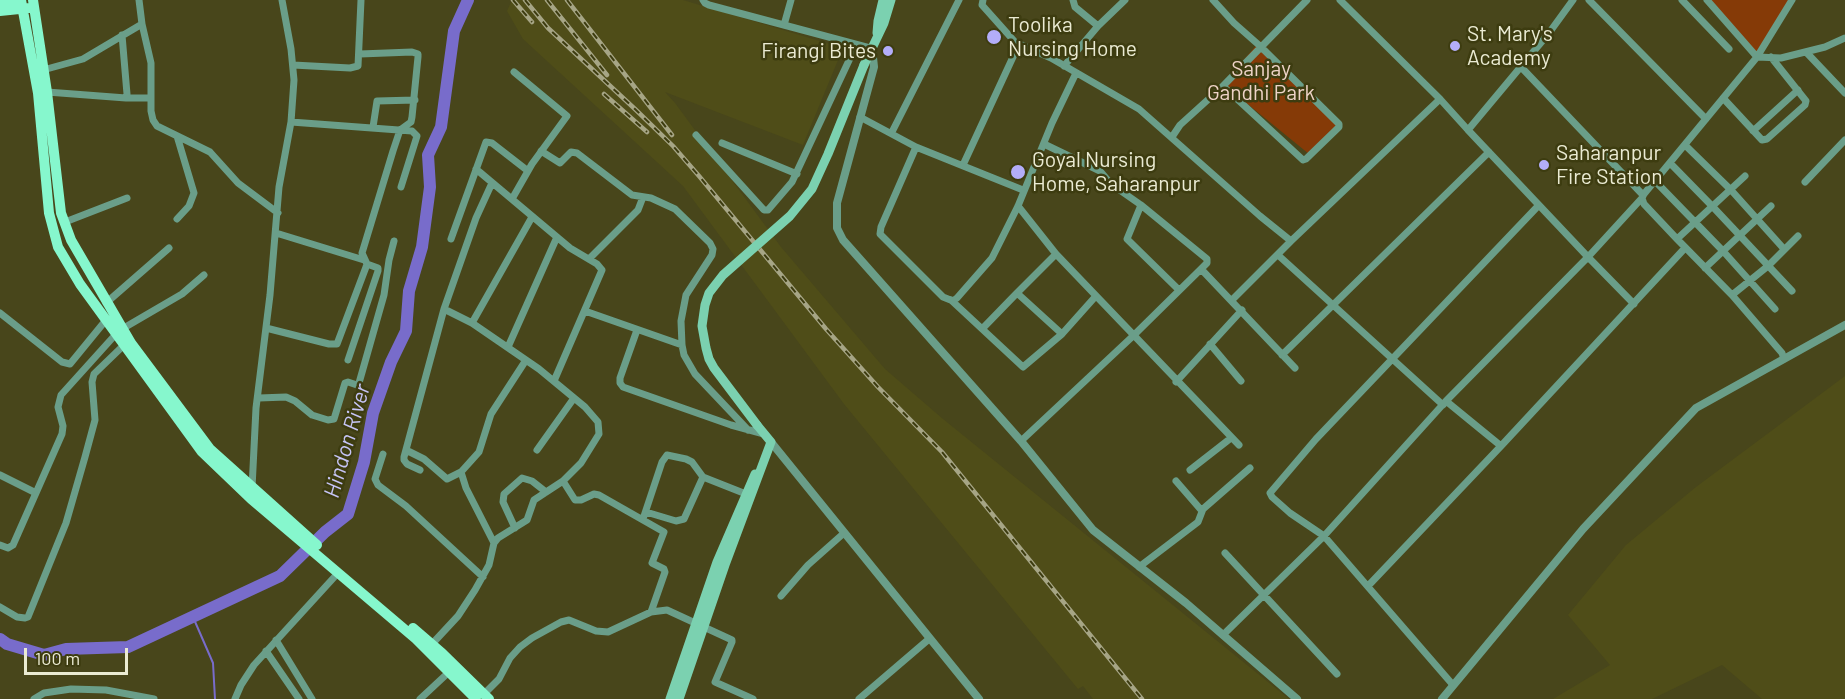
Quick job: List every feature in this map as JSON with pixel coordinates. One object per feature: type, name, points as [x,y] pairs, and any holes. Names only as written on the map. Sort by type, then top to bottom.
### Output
[{"type":"main road","points":[[0,3],[14,0]]},
{"type":"main road","points":[[878,35],[878,21],[883,0]]},
{"type":"main road","points":[[670,699],[771,442],[717,373],[710,359],[702,326],[705,305],[709,293],[723,275],[790,216],[812,189],[884,23],[891,0]]},
{"type":"main road","points":[[0,11],[28,4]]},
{"type":"main road","points":[[28,4],[47,92],[61,213],[71,240],[106,303],[124,345],[202,452],[234,477],[252,487],[285,522],[409,629],[449,672],[482,698]]},
{"type":"main road","points":[[28,4],[49,213],[58,247],[80,284],[106,320],[119,332],[251,500],[285,522]]},
{"type":"main road","points":[[680,699],[717,562],[746,494],[762,465]]},
{"type":"main road","points":[[409,629],[432,644],[482,698]]},
{"type":"street","points":[[139,0],[151,63],[150,98],[153,120],[157,126],[210,152],[238,183],[278,213]]},
{"type":"street","points":[[251,500],[256,417],[267,328],[279,187],[291,122],[294,80],[282,0]]},
{"type":"street","points":[[293,65],[355,68],[359,63],[360,54],[361,0]]},
{"type":"street","points":[[703,0],[710,5],[872,48]]},
{"type":"street","points":[[784,25],[791,0]]},
{"type":"street","points":[[892,132],[959,0]]},
{"type":"street","points":[[1073,0],[1075,7],[1098,26]]},
{"type":"street","points":[[1064,66],[1098,26],[1125,0]]},
{"type":"street","points":[[1213,0],[1339,124],[1338,129],[1303,160],[1223,86]]},
{"type":"street","points":[[1172,137],[1180,125],[1223,86],[1307,0]]},
{"type":"street","points":[[1340,0],[1440,99],[1634,304]]},
{"type":"street","points":[[1468,130],[1573,0]]},
{"type":"street","points":[[1589,0],[1706,119]]},
{"type":"street","points":[[1682,0],[1729,49]]},
{"type":"street","points":[[1707,0],[1757,57],[1781,58],[1845,38]]},
{"type":"street","points":[[1223,635],[1324,536],[1445,403],[1588,257],[1643,196],[1757,57],[1792,0]]},
{"type":"street","points":[[980,2],[1019,44],[1064,66],[1139,109],[1291,241]]},
{"type":"street","points":[[43,70],[83,59],[142,24]]},
{"type":"street","points":[[122,35],[126,98]]},
{"type":"street","points":[[963,165],[1019,44]]},
{"type":"street","points":[[872,48],[874,67],[837,203],[839,234],[1021,441],[1093,530],[1223,635],[1297,699]]},
{"type":"street","points":[[696,135],[764,210],[771,209],[789,187],[796,174],[850,58],[855,52],[872,48]]},
{"type":"street","points":[[267,328],[337,344],[365,262],[362,253],[400,130],[411,122],[418,54],[412,52],[360,54]]},
{"type":"street","points":[[1806,52],[1845,93]]},
{"type":"street","points":[[1723,98],[1765,141],[1806,103],[1771,57]]},
{"type":"street","points":[[1521,67],[1643,196],[1644,204],[1732,295],[1782,353],[1784,359]]},
{"type":"street","points":[[512,199],[528,171],[567,117],[514,72]]},
{"type":"street","points":[[951,300],[957,298],[992,258],[1018,206],[1023,190],[1076,73]]},
{"type":"street","points":[[1753,131],[1798,90]]},
{"type":"street","points":[[47,92],[150,98]]},
{"type":"street","points":[[1232,300],[1440,99]]},
{"type":"street","points":[[374,127],[377,100],[415,100]]},
{"type":"street","points":[[860,117],[892,132],[916,147],[1023,190]]},
{"type":"street","points":[[291,122],[412,131],[417,136],[401,187]]},
{"type":"street","points":[[177,136],[194,193],[189,206],[177,219]]},
{"type":"street","points":[[1805,182],[1845,140]]},
{"type":"street","points":[[451,238],[485,143],[490,141],[528,171]]},
{"type":"street","points":[[722,143],[796,174]]},
{"type":"street","points":[[1021,441],[1207,263],[1207,260],[1141,205],[1111,184],[1100,171],[1044,144]]},
{"type":"street","points":[[1685,145],[1731,190],[1784,249]]},
{"type":"street","points":[[916,147],[880,234],[943,297],[951,300],[1023,367],[1062,334],[1095,297]]},
{"type":"street","points":[[542,151],[560,163],[574,151],[632,195],[659,201],[675,209],[710,243],[713,249],[709,260],[686,295],[681,321],[684,355],[695,374],[748,430]]},
{"type":"street","points":[[1282,355],[1489,152]]},
{"type":"street","points":[[1670,163],[1792,291]]},
{"type":"street","points":[[476,168],[570,248],[600,266],[602,270],[554,381]]},
{"type":"street","points":[[1677,239],[1745,177]]},
{"type":"street","points":[[1655,181],[1775,309]]},
{"type":"street","points":[[420,470],[405,463],[406,450],[444,309],[476,218],[492,183]]},
{"type":"street","points":[[589,259],[638,210],[643,197]]},
{"type":"street","points":[[64,222],[127,198]]},
{"type":"street","points":[[1141,205],[1126,239],[1179,290]]},
{"type":"street","points":[[1453,686],[1324,536],[1290,513],[1270,493],[1316,439],[1539,205]]},
{"type":"street","points":[[1018,206],[1056,255],[1239,445]]},
{"type":"street","points":[[1705,268],[1771,206]]},
{"type":"street","points":[[472,323],[532,217]]},
{"type":"street","points":[[276,232],[378,268],[348,360]]},
{"type":"street","points":[[1732,295],[1768,266],[1798,236]]},
{"type":"street","points":[[508,347],[557,237]]},
{"type":"street","points":[[259,398],[286,397],[295,401],[307,412],[328,420],[334,419],[345,383],[357,385],[359,383],[384,295],[394,241]]},
{"type":"street","points":[[106,303],[170,248]]},
{"type":"street","points":[[1368,586],[1685,248]]},
{"type":"street","points":[[983,328],[1056,255]]},
{"type":"street","points":[[1278,255],[1391,360],[1501,446]]},
{"type":"street","points":[[1201,269],[1295,368]]},
{"type":"street","points":[[0,545],[8,548],[13,546],[62,434],[63,426],[58,407],[61,395],[119,332],[182,294],[204,274]]},
{"type":"street","points":[[1017,293],[1062,334]]},
{"type":"street","points":[[432,644],[458,616],[483,577],[489,565],[494,543],[498,538],[527,520],[534,500],[563,481],[581,463],[599,434],[598,422],[585,406],[554,381],[472,323],[444,309]]},
{"type":"street","points":[[1176,382],[1242,310]]},
{"type":"street","points":[[585,311],[682,345]]},
{"type":"street","points":[[0,313],[62,362],[70,364],[106,320]]},
{"type":"street","points":[[1442,699],[1583,529],[1696,408],[1845,325]]},
{"type":"street","points":[[637,330],[620,378],[623,387],[764,434]]},
{"type":"street","points":[[1210,344],[1241,381]]},
{"type":"street","points":[[0,607],[17,617],[28,616],[66,523],[88,448],[95,414],[92,382],[94,374],[124,345]]},
{"type":"street","points":[[406,450],[424,459],[447,479],[461,472],[479,452],[491,414],[526,360]]},
{"type":"street","points":[[537,450],[574,398]]},
{"type":"street","points":[[1190,470],[1231,438]]},
{"type":"street","points":[[771,442],[979,699]]},
{"type":"street","points":[[383,454],[375,479],[378,485],[406,506],[483,577]]},
{"type":"street","points":[[645,516],[662,462],[667,455],[686,459],[703,477],[746,494]]},
{"type":"street","points":[[1139,567],[1198,522],[1202,510],[1251,468]]},
{"type":"street","points":[[461,472],[466,488],[494,543]]},
{"type":"street","points":[[0,475],[36,493]]},
{"type":"street","points":[[563,481],[575,500],[581,500],[594,494],[599,495],[645,516],[676,521],[684,519],[703,477]]},
{"type":"street","points":[[515,528],[503,502],[504,494],[522,478],[529,479],[546,492]]},
{"type":"street","points":[[1176,481],[1202,510]]},
{"type":"street","points":[[645,516],[664,532],[652,563],[664,569],[665,572],[651,612]]},
{"type":"street","points":[[781,596],[808,565],[844,533]]},
{"type":"street","points":[[1226,553],[1337,674]]},
{"type":"street","points":[[235,699],[241,685],[271,645],[339,570]]},
{"type":"street","points":[[482,698],[499,679],[510,658],[520,647],[561,622],[569,620],[596,631],[608,632],[651,612],[667,610],[699,623],[732,641],[716,683],[753,699]]},
{"type":"street","points":[[859,699],[929,639]]},
{"type":"street","points":[[271,645],[299,699]]},
{"type":"street","points":[[271,645],[312,699]]},
{"type":"street","points":[[420,699],[449,672]]},
{"type":"street","points":[[34,699],[44,693],[71,689],[106,690],[154,699]]},
{"type":"shaded area","points":[[512,0],[683,0],[843,48],[803,145],[665,92],[781,247],[885,369],[943,419],[1289,699],[1093,699],[1083,686],[1078,689],[844,404],[683,186],[523,39],[507,11]]},
{"type":"shaded area","points":[[1845,376],[1845,699],[1762,699],[1722,665],[1652,699],[1553,699],[1610,665],[1568,615],[1626,545],[1696,487]]},
{"type":"green space","points":[[1707,0],[1792,0],[1757,57]]},
{"type":"green space","name":"Sanjay Gandhi Park","points":[[1260,41],[1338,124],[1309,154],[1223,84]]},
{"type":"waterway","name":"Hindon River","points":[[0,639],[7,644],[44,655],[66,649],[128,647],[280,576],[325,532],[348,514],[364,462],[373,413],[391,362],[406,331],[409,291],[422,247],[430,187],[428,155],[441,127],[454,31],[468,0]]},
{"type":"waterway","points":[[193,617],[213,663],[215,699]]},
{"type":"railway","points":[[513,0],[532,22]]},
{"type":"railway","points":[[525,0],[548,28],[673,146],[826,329],[878,387],[942,452],[1142,699]]},
{"type":"railway","points":[[547,0],[607,75]]},
{"type":"railway","points":[[567,0],[672,135]]},
{"type":"railway","points":[[604,94],[647,132]]},
{"type":"place","name":"Toolika Nursing Home","points":[[994,37]]},
{"type":"place","name":"St. Mary's Academy","points":[[1455,46]]},
{"type":"place","name":"Firangi Bites","points":[[888,51]]},
{"type":"place","name":"Saharanpur Fire Station","points":[[1544,165]]},
{"type":"place","name":"Goyal Nursing Home, Saharanpur","points":[[1018,172]]}]
